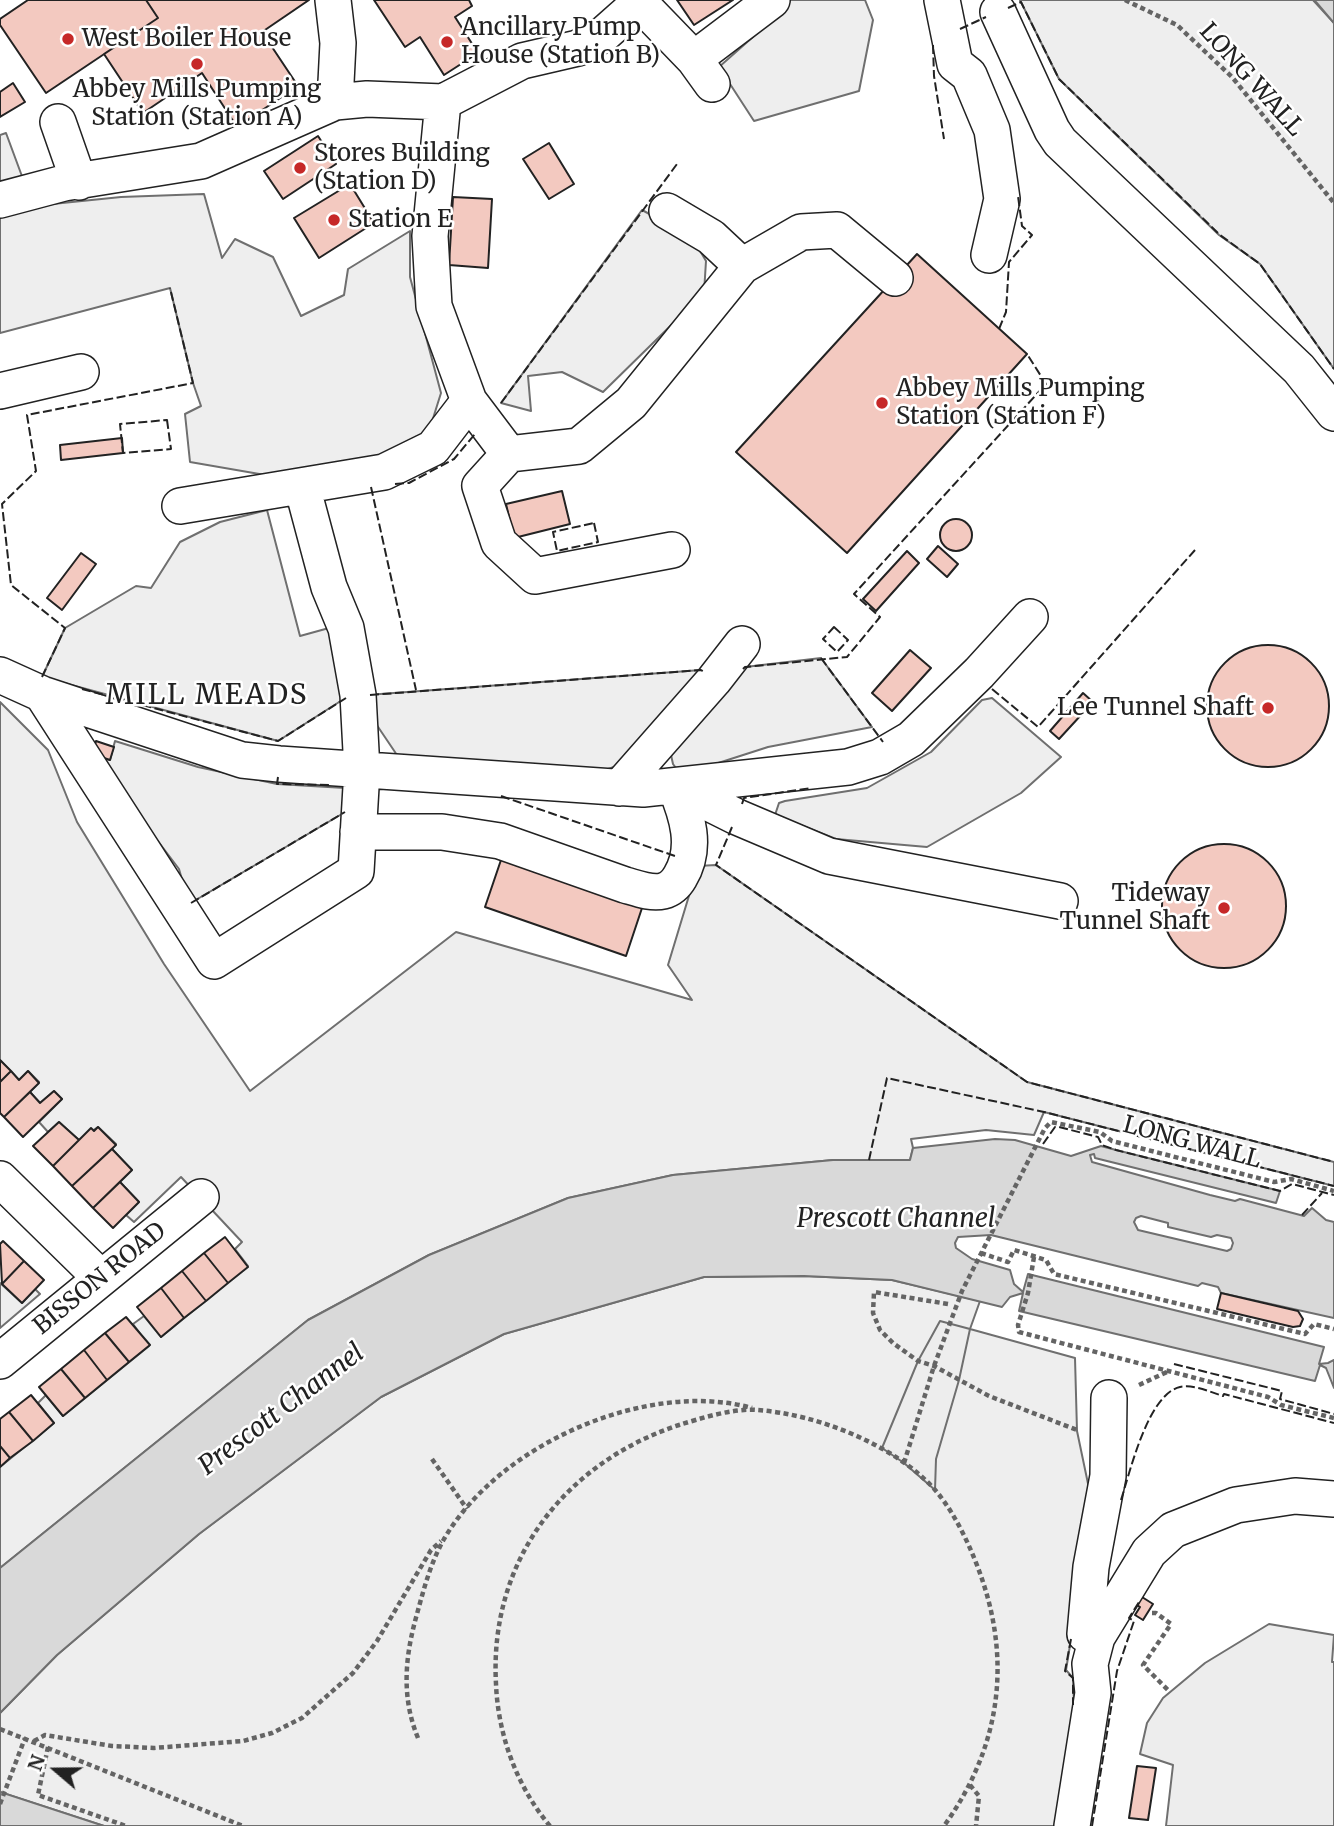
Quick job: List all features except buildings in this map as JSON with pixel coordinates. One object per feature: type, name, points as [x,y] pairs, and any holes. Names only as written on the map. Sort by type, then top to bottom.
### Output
[{"type":"street","points":[[333,0],[338,43],[335,102]]},
{"type":"street","points":[[0,200],[64,183],[201,161],[335,102],[367,99],[443,102],[522,61],[578,48],[604,34],[638,2],[703,71],[772,0]]},
{"type":"street","points":[[942,0],[955,64],[969,75],[992,130],[1002,199],[989,256]]},
{"type":"street","points":[[998,12],[1060,142],[1299,369],[1334,414]]},
{"type":"street","points":[[443,102],[429,236],[434,306],[469,401],[509,453]]},
{"type":"street","points":[[58,122],[79,182]]},
{"type":"street","points":[[667,211],[711,237],[742,266]]},
{"type":"street","points":[[672,550],[535,576],[499,543],[480,486],[509,453],[579,446],[631,403],[742,266],[801,232],[837,230],[895,278]]},
{"type":"street","points":[[0,391],[81,372]]},
{"type":"street","points":[[180,506],[384,472],[433,448],[469,401]]},
{"type":"street","points":[[42,694],[215,961],[356,870],[362,770],[358,695],[346,628],[329,587],[302,486]]},
{"type":"street","points":[[0,675],[42,694],[242,760],[643,789],[848,767],[880,757],[911,739],[979,673],[1030,617]]},
{"type":"street","points":[[619,788],[742,645]]},
{"type":"street","points":[[358,832],[442,832],[500,841],[641,890],[666,891],[674,886],[685,868],[689,847],[687,818],[676,786]]},
{"type":"street","points":[[676,786],[737,817],[829,856],[1060,901]]},
{"type":"street","points":[[0,1179],[101,1278]]},
{"type":"street","name":"BISSON ROAD","points":[[0,1361],[201,1197]]},
{"type":"street","points":[[1097,1637],[1085,1634],[1091,1567],[1108,1476],[1109,1398]]},
{"type":"street","points":[[1072,1826],[1093,1693],[1090,1664],[1097,1637],[1149,1552],[1172,1530],[1236,1505],[1295,1496],[1334,1499]]},
{"type":"path","name":"LONG WALL","points":[[1125,0],[1177,25],[1232,77],[1334,203]]},
{"type":"path","name":"LONG WALL","points":[[981,1252],[1045,1128],[1051,1122],[1100,1132],[1112,1141],[1261,1179],[1274,1182],[1291,1179],[1334,1191]]},
{"type":"path","points":[[904,1463],[934,1366],[962,1291],[981,1252],[1008,1262],[1014,1250],[1046,1260],[1054,1274],[1305,1335],[1314,1324],[1334,1329]]},
{"type":"path","points":[[1034,1256],[1028,1293],[1018,1325],[1019,1332],[1268,1397],[1281,1405],[1334,1418]]},
{"type":"path","points":[[948,1304],[874,1292],[873,1313],[880,1330],[918,1361],[934,1366],[989,1396],[1110,1443]]},
{"type":"path","points":[[34,1741],[45,1735],[112,1746],[154,1748],[243,1741],[272,1733],[302,1718],[353,1673],[377,1641],[431,1550],[445,1538],[467,1509],[497,1478],[524,1458],[560,1436],[626,1409],[682,1400],[729,1401],[811,1420],[882,1448],[935,1490],[950,1510],[981,1574],[991,1607],[998,1653],[997,1702],[987,1745],[970,1785],[944,1826]]},
{"type":"path","points":[[550,1826],[520,1780],[506,1744],[497,1704],[494,1659],[499,1618],[508,1586],[525,1547],[549,1511],[567,1492],[612,1455],[651,1434],[690,1422],[756,1409]]},
{"type":"path","points":[[432,1458],[467,1509]]},
{"type":"path","points":[[418,1738],[408,1715],[408,1656],[422,1593],[445,1538]]},
{"type":"path","points":[[1156,1613],[1171,1624],[1143,1665],[1170,1692]]},
{"type":"path","points":[[1,1729],[243,1826]]},
{"type":"path","points":[[0,1804],[25,1738]]},
{"type":"path","points":[[48,1747],[38,1795],[126,1826]]},
{"type":"path","points":[[970,1785],[979,1796],[976,1826]]},
{"type":"shaded area","points":[[770,0],[865,0],[873,20],[859,91],[754,121],[719,67],[780,13]]},
{"type":"shaded area","points":[[1020,0],[1313,0],[1334,23],[1334,369],[1260,264],[1219,235],[1059,79]]},
{"type":"shaded area","points":[[6,133],[33,206],[121,197],[204,194],[222,258],[235,239],[273,257],[301,316],[344,295],[348,269],[410,231],[410,277],[441,393],[430,428],[410,449],[366,466],[271,476],[190,462],[185,414],[201,406],[170,288],[0,333],[0,135]]},
{"type":"shaded area","points":[[642,210],[692,237],[706,261],[704,293],[603,392],[562,372],[528,376],[531,411],[501,403]]},
{"type":"shaded area","points":[[267,510],[300,636],[329,628],[347,697],[278,741],[42,677],[65,628],[136,586],[151,588],[180,542],[220,522]]},
{"type":"shaded area","points":[[821,658],[872,727],[768,747],[681,775],[673,764],[669,746],[745,667]]},
{"type":"shaded area","points":[[701,670],[631,761],[588,776],[399,758],[368,712],[367,695]]},
{"type":"shaded area","points":[[992,698],[1061,757],[1021,793],[927,847],[836,839],[775,815],[779,803],[785,801],[867,788],[931,752],[982,700]]},
{"type":"shaded area","points":[[0,702],[48,750],[77,822],[164,964],[250,1091],[456,932],[692,1000],[668,965],[698,866],[716,865],[1027,1082],[1334,1162],[1334,1186],[1044,1112],[1034,1135],[986,1130],[911,1139],[913,1148],[910,1160],[833,1160],[673,1175],[568,1198],[429,1255],[308,1320],[0,1568],[0,1467],[54,1423],[38,1403],[46,1395],[63,1416],[149,1346],[133,1324],[144,1316],[161,1337],[248,1266],[235,1249],[242,1242],[181,1177],[134,1222],[126,1215],[139,1202],[120,1182],[132,1170],[112,1149],[116,1144],[98,1127],[79,1140],[59,1122],[48,1132],[39,1122],[62,1099],[54,1091],[40,1103],[30,1092],[39,1082],[28,1071],[19,1080],[0,1060]]},
{"type":"shaded area","points":[[115,741],[198,767],[277,784],[345,788],[347,811],[189,904],[179,869],[92,754],[110,760]]},
{"type":"shaded area","points":[[804,1276],[892,1280],[980,1301],[970,1329],[1075,1358],[1077,1431],[1091,1498],[1066,1670],[1073,1678],[1074,1703],[1057,1826],[104,1826],[0,1792],[0,1713],[57,1655],[199,1534],[381,1397],[504,1334],[704,1277]]},
{"type":"shaded area","points":[[0,1283],[22,1303],[35,1289],[40,1294],[0,1328]]},
{"type":"shaded area","points":[[940,1321],[970,1329],[959,1380],[936,1459],[935,1490],[882,1448],[918,1361]]},
{"type":"shaded area","points":[[1269,1624],[1334,1635],[1334,1826],[1166,1826],[1173,1765],[1140,1754],[1147,1723],[1163,1698],[1205,1663]]},
{"type":"water","points":[[1313,0],[1334,0],[1334,23],[1316,2]]},
{"type":"water","name":"Prescott Channel","points":[[995,1139],[1015,1140],[1071,1156],[1101,1146],[1280,1191],[1276,1203],[1095,1158],[1094,1154],[1090,1155],[1092,1162],[1210,1195],[1235,1201],[1240,1199],[1304,1216],[1312,1208],[1326,1220],[1334,1222],[1334,1318],[1221,1293],[1218,1287],[1202,1283],[1198,1286],[991,1235],[958,1237],[955,1243],[956,1248],[972,1259],[1010,1270],[1014,1284],[1023,1292],[1028,1274],[1324,1347],[1319,1364],[1334,1360],[1334,1388],[1326,1368],[1320,1365],[1315,1381],[1019,1311],[1023,1293],[1010,1297],[1002,1307],[892,1280],[804,1276],[704,1277],[504,1334],[381,1397],[199,1534],[57,1655],[0,1713],[0,1568],[308,1320],[429,1255],[568,1198],[673,1175],[833,1160],[910,1160],[913,1148]],"holes":[[[1141,1216],[1168,1223],[1168,1227],[1211,1237],[1217,1235],[1231,1238],[1231,1249],[1227,1251],[1138,1230],[1134,1222]]]},
{"type":"water","points":[[0,1792],[104,1826],[0,1826]]},
{"type":"fence","points":[[1008,8],[1021,2],[1059,79],[1220,235],[1260,264],[1334,369]]},
{"type":"fence","points":[[960,29],[986,17]]},
{"type":"fence","points":[[933,45],[934,76],[944,139]]},
{"type":"fence","points":[[501,403],[677,164]]},
{"type":"fence","points":[[999,329],[1006,312],[1009,262],[1032,235],[1022,226],[1018,196]]},
{"type":"fence","points":[[42,677],[65,628],[11,585],[2,504],[36,471],[27,415],[193,383],[170,288]]},
{"type":"fence","points":[[743,669],[847,657],[880,617],[854,594],[1046,384],[1027,354]]},
{"type":"fence","points":[[167,420],[171,449],[123,453],[120,424],[167,420]]},
{"type":"fence","points":[[395,484],[409,483],[454,459],[475,434]]},
{"type":"fence","points":[[371,487],[416,690]]},
{"type":"fence","points":[[594,523],[598,542],[557,551],[553,532],[594,523]]},
{"type":"fence","points":[[992,689],[1038,727],[1195,550]]},
{"type":"fence","points":[[834,627],[848,640],[837,652],[823,639],[834,627]]},
{"type":"fence","points":[[821,658],[883,742]]},
{"type":"fence","points":[[370,695],[701,670],[704,672]]},
{"type":"fence","points":[[82,689],[278,741],[346,698]]},
{"type":"fence","points":[[278,777],[277,784],[330,785]]},
{"type":"fence","points":[[742,804],[744,798],[811,788]]},
{"type":"fence","points":[[501,796],[675,856]]},
{"type":"fence","points":[[191,903],[345,812]]},
{"type":"fence","points":[[732,827],[716,865],[1027,1082],[1334,1162]]},
{"type":"fence","points":[[869,1160],[887,1078],[1044,1112],[1334,1186]]},
{"type":"fence","points":[[1043,1144],[1055,1127],[1059,1127],[1098,1137],[1102,1145],[1116,1150],[1280,1191],[1292,1184],[1334,1195]]},
{"type":"fence","points":[[1302,1215],[1322,1193]]},
{"type":"fence","points":[[1174,1364],[1282,1391],[1280,1399],[1334,1414]]},
{"type":"fence","points":[[1121,1500],[1135,1454],[1150,1418],[1169,1393],[1180,1387],[1196,1387],[1334,1423]]},
{"type":"fence","points":[[1092,1826],[1117,1671],[1134,1621],[1129,1618],[1139,1602]]},
{"type":"fence","points":[[1071,1639],[1065,1671],[1073,1678],[1073,1705]]},
{"type":"place","name":"West Boiler House","points":[[68,39]]},
{"type":"place","name":"Ancillary Pump House (Station B)","points":[[447,42]]},
{"type":"place","name":"Abbey Mills Pumping Station (Station A)","points":[[197,64]]},
{"type":"place","name":"Stores Building (Station D)","points":[[300,168]]},
{"type":"place","name":"Station E","points":[[334,220]]},
{"type":"place","name":"Abbey Mills Pumping Station (Station F)","points":[[882,403]]},
{"type":"place","name":"Lee Tunnel Shaft","points":[[1268,708]]},
{"type":"place","name":"Tideway Tunnel Shaft","points":[[1224,908]]},
{"type":"district","name":"MILL MEADS","points":[[207,696]]}]
